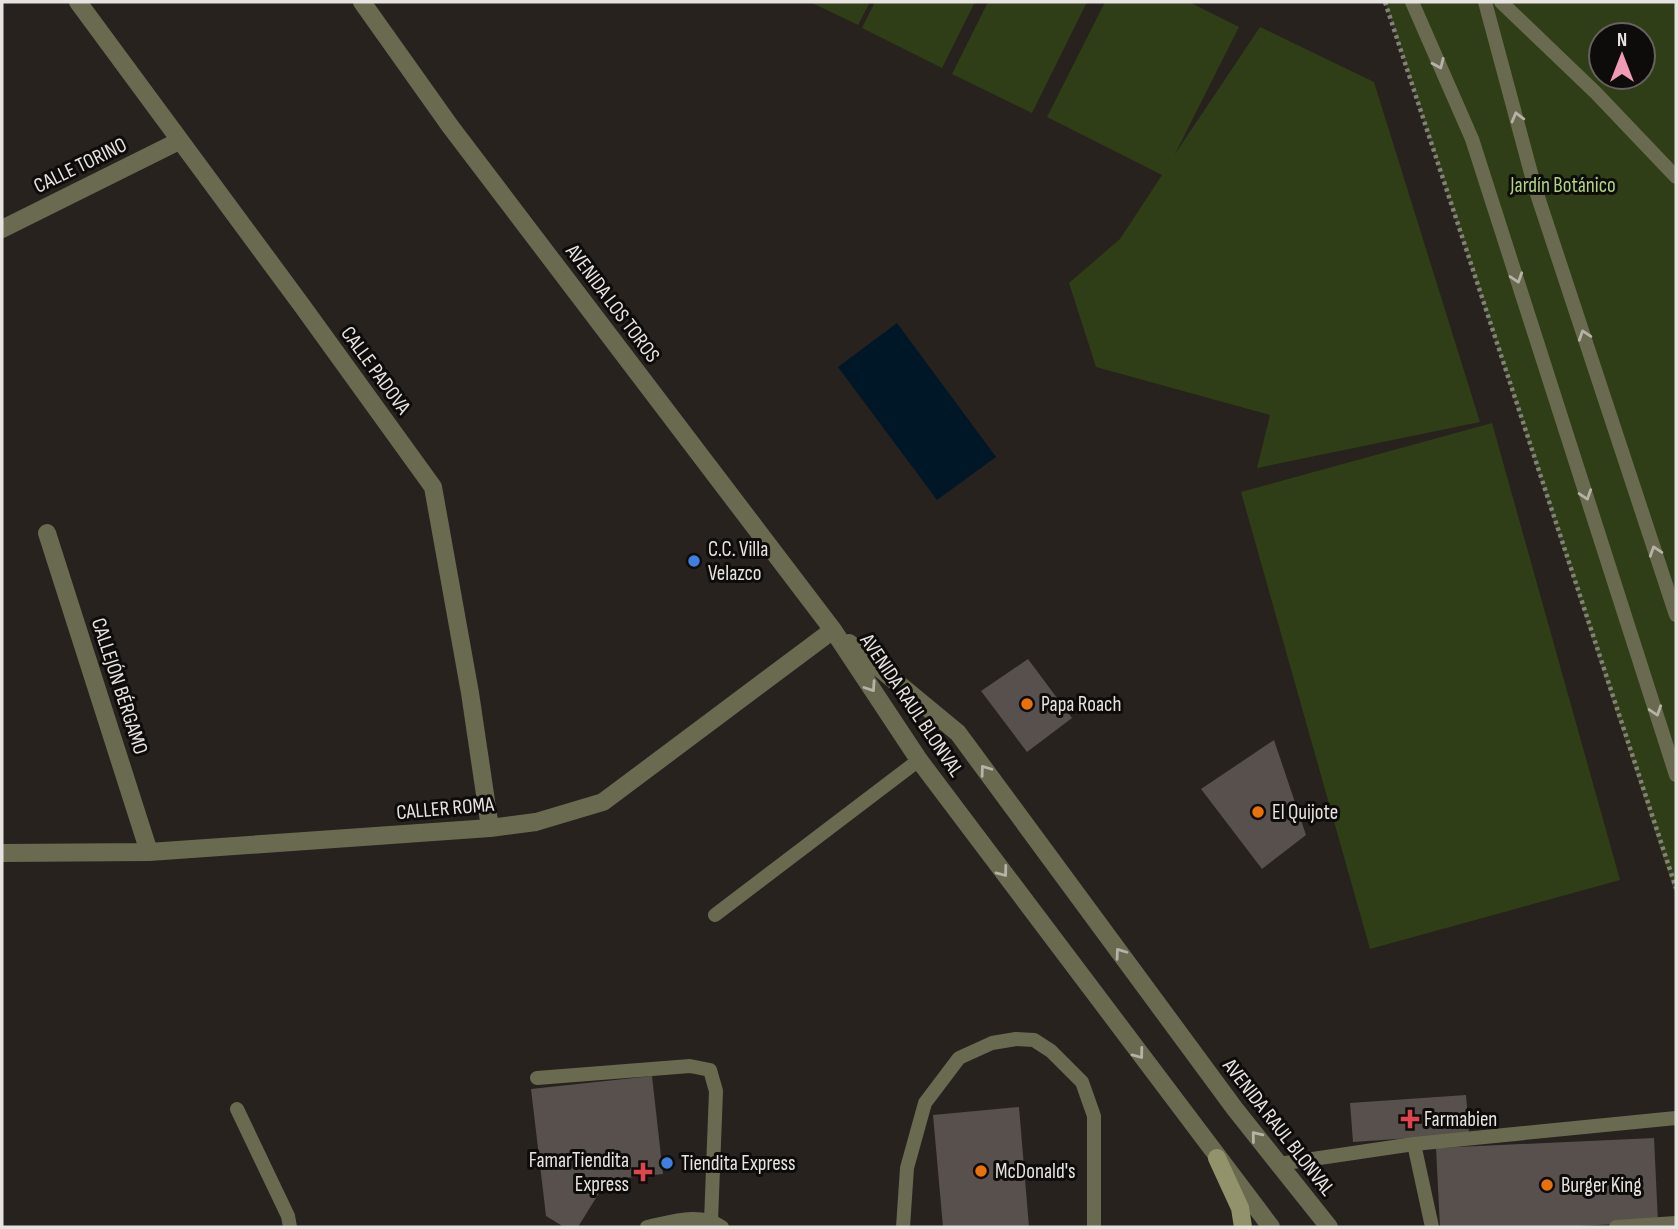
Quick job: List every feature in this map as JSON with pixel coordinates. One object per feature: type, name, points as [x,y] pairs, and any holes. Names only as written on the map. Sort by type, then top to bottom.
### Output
[{"type":"main road","points":[[1217,1158],[1240,1208],[1243,1227]]},
{"type":"street","name":"CALLE PADOVA","points":[[78,2],[433,487],[470,693],[490,828]]},
{"type":"street","name":"AVENIDA LOS TOROS","points":[[362,2],[458,137],[833,630]]},
{"type":"street","name":"CALLE TORINO","points":[[2,229],[179,141]]},
{"type":"street","name":"CALLEJÓN BÉRGAMO","points":[[47,533],[149,852]]},
{"type":"street","name":"AVENIDA RAUL BLONVAL","points":[[833,630],[919,760],[1271,1227]]},
{"type":"street","name":"AVENIDA RAUL BLONVAL","points":[[833,630],[958,733],[1234,1109],[1329,1227]]},
{"type":"street","name":"CALLER ROMA","points":[[2,853],[149,852],[490,828],[536,822],[603,802],[833,630]]},
{"type":"lane","points":[[1412,2],[1472,139],[1676,775]]},
{"type":"lane","points":[[1485,2],[1535,188],[1676,615]]},
{"type":"lane","points":[[1502,2],[1596,93],[1676,177]]},
{"type":"lane","points":[[715,915],[919,760]]},
{"type":"lane","points":[[903,1227],[907,1168],[925,1103],[959,1058],[992,1043],[1016,1039],[1034,1040],[1051,1051],[1082,1082],[1094,1116],[1094,1227]]},
{"type":"lane","points":[[537,1078],[690,1066],[710,1070],[716,1091],[716,1224],[698,1217],[647,1227]]},
{"type":"lane","points":[[237,1109],[272,1180],[290,1227]]},
{"type":"lane","points":[[1279,1164],[1414,1144],[1676,1118]]},
{"type":"lane","points":[[1414,1144],[1432,1227]]},
{"type":"lane","points":[[1616,1227],[1676,1223]]},
{"type":"path","points":[[1385,2],[1676,888]]},
{"type":"green space","points":[[810,2],[870,2],[858,25]]},
{"type":"green space","points":[[875,2],[975,2],[942,68],[862,28]]},
{"type":"green space","points":[[988,2],[1087,2],[1032,113],[952,74]]},
{"type":"green space","points":[[1105,2],[1189,2],[1239,27],[1175,154],[1260,27],[1374,82],[1480,422],[1257,468],[1270,415],[1096,367],[1069,283],[1120,239],[1162,175],[1047,117]]},
{"type":"green space","name":"Jardín Botánico","points":[[1385,2],[1676,2],[1676,897]]},
{"type":"green space","points":[[1492,423],[1620,880],[1370,949],[1241,492]]},
{"type":"water","points":[[897,323],[996,457],[937,500],[838,367]]},
{"type":"building","name":"Papa Roach","points":[[1028,659],[1072,718],[1027,752],[981,691]]},
{"type":"building","name":"El Quijote","points":[[1274,740],[1306,835],[1262,869],[1201,789]]},
{"type":"building","points":[[652,1076],[663,1174],[607,1180],[578,1227],[564,1227],[546,1216],[531,1089]]},
{"type":"building","name":"Farmabien","points":[[1466,1095],[1469,1134],[1353,1142],[1350,1103]]},
{"type":"building","name":"McDonald's","points":[[1019,1107],[1029,1227],[943,1227],[933,1115]]},
{"type":"building","name":"Burger King","points":[[1654,1138],[1658,1222],[1559,1227],[1440,1227],[1436,1148]]},
{"type":"place","name":"C.C. Villa Velazco","points":[[694,561]]},
{"type":"place","name":"Papa Roach","points":[[1027,704]]},
{"type":"place","name":"El Quijote","points":[[1258,812]]},
{"type":"place","name":"Farmabien","points":[[1410,1119]]},
{"type":"place","name":"Tiendita Express","points":[[667,1163]]},
{"type":"place","name":"McDonald's","points":[[981,1171]]},
{"type":"place","name":"FamarTiendita Express","points":[[643,1172]]},
{"type":"place","name":"Burger King","points":[[1547,1185]]}]
